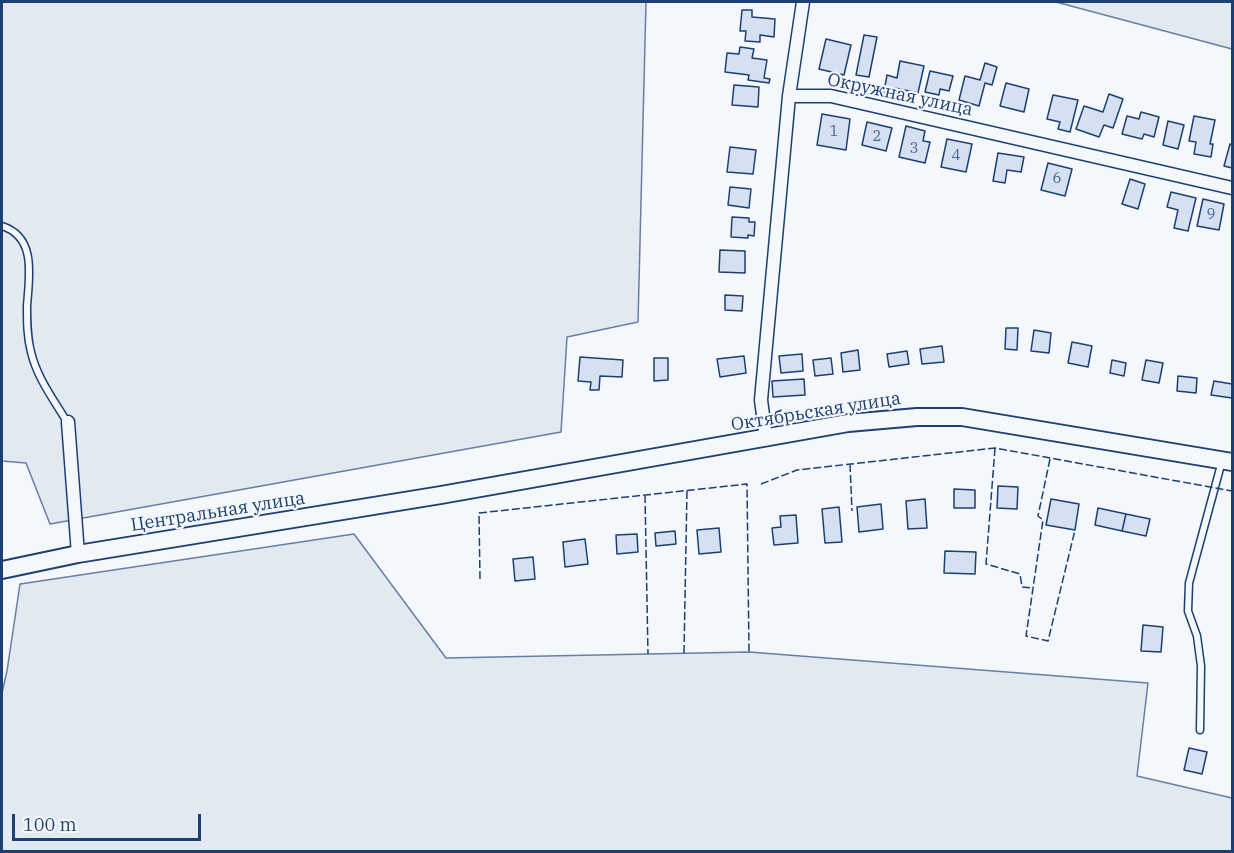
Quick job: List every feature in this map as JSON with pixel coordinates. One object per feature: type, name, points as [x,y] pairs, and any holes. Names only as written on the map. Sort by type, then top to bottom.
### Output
[{"type":"main road","name":"Октябрьская улица","points":[[441,495],[848,423],[917,417],[962,417],[1227,461]]},
{"type":"main road","name":"Центральная улица","points":[[2,570],[78,555],[441,495]]},
{"type":"street","points":[[766,438],[761,400],[789,96],[803,2]]},
{"type":"street","name":"Окружная улица","points":[[789,96],[831,96],[1233,188]]},
{"type":"street","points":[[68,422],[78,555]]},
{"type":"lane","points":[[2,226],[16,234],[25,244],[30,269],[27,326],[31,353],[36,369],[68,422]]},
{"type":"lane","points":[[1200,730],[1201,666],[1197,636],[1188,611],[1189,583],[1227,461]]},
{"type":"shaded area","points":[[2,2],[646,2],[638,322],[567,337],[561,432],[50,524],[26,463],[2,461]]},
{"type":"shaded area","points":[[1056,2],[1232,2],[1232,49]]},
{"type":"shaded area","points":[[354,534],[446,658],[749,652],[1148,683],[1137,776],[1232,798],[1232,851],[2,851],[2,693],[20,584]]},
{"type":"building","points":[[742,10],[752,10],[752,17],[775,19],[774,37],[760,35],[760,42],[745,41],[746,31],[740,31]]},
{"type":"building","points":[[864,35],[877,37],[869,77],[856,75]]},
{"type":"building","points":[[826,39],[851,45],[844,75],[819,69]]},
{"type":"building","points":[[740,47],[754,49],[752,58],[767,60],[764,78],[770,79],[769,83],[748,80],[749,75],[725,72],[727,53],[739,54]]},
{"type":"building","points":[[900,61],[924,66],[918,93],[895,88],[893,99],[883,97],[887,75],[897,78]]},
{"type":"building","points":[[985,63],[997,67],[992,85],[985,83],[979,106],[959,100],[965,76],[980,80]]},
{"type":"building","points":[[930,71],[953,76],[949,91],[940,89],[939,95],[925,92]]},
{"type":"building","points":[[1006,83],[1029,89],[1024,112],[1000,106]]},
{"type":"building","points":[[734,85],[759,87],[758,107],[732,105]]},
{"type":"building","points":[[1109,94],[1123,99],[1113,128],[1104,125],[1099,137],[1076,129],[1084,106],[1103,112]]},
{"type":"building","points":[[1053,95],[1078,100],[1070,132],[1058,129],[1060,122],[1047,119]]},
{"type":"building","points":[[1141,112],[1159,117],[1154,137],[1144,134],[1142,139],[1122,134],[1127,116],[1139,119]]},
{"type":"building","points":[[822,114],[850,119],[846,150],[817,145]]},
{"type":"building","points":[[1194,116],[1215,120],[1210,144],[1213,144],[1211,157],[1194,154],[1196,142],[1189,141]]},
{"type":"building","points":[[1168,121],[1184,125],[1178,149],[1163,145]]},
{"type":"building","points":[[867,122],[892,128],[886,151],[862,145]]},
{"type":"building","points":[[906,126],[925,131],[923,141],[930,142],[925,163],[899,157]]},
{"type":"building","points":[[947,139],[972,144],[966,172],[941,167]]},
{"type":"building","points":[[1230,144],[1232,145],[1232,168],[1224,166]]},
{"type":"building","points":[[730,147],[756,150],[753,174],[727,172]]},
{"type":"building","points":[[998,153],[1024,157],[1021,172],[1007,170],[1005,183],[993,181]]},
{"type":"building","points":[[1048,163],[1072,169],[1065,196],[1041,190]]},
{"type":"building","points":[[1130,179],[1145,184],[1138,209],[1122,204]]},
{"type":"building","points":[[730,187],[751,189],[749,208],[728,205]]},
{"type":"building","points":[[1171,192],[1196,198],[1188,231],[1174,228],[1178,210],[1167,207]]},
{"type":"building","points":[[1203,199],[1224,204],[1219,230],[1197,226]]},
{"type":"building","points":[[732,217],[749,218],[749,222],[755,222],[754,236],[731,237]]},
{"type":"building","points":[[720,250],[745,251],[745,273],[719,272]]},
{"type":"building","points":[[725,295],[743,296],[742,311],[725,310]]},
{"type":"building","points":[[1006,328],[1018,328],[1017,350],[1005,349]]},
{"type":"building","points":[[1034,330],[1051,333],[1049,353],[1031,351]]},
{"type":"building","points":[[1072,342],[1092,346],[1088,367],[1068,363]]},
{"type":"building","points":[[942,346],[944,362],[922,364],[920,349]]},
{"type":"building","points":[[858,350],[860,370],[843,372],[841,353]]},
{"type":"building","points":[[907,351],[909,364],[889,367],[887,354]]},
{"type":"building","points":[[802,354],[803,371],[781,373],[779,356]]},
{"type":"building","points":[[744,356],[746,373],[720,377],[717,359]]},
{"type":"building","points":[[580,357],[623,360],[622,377],[600,376],[599,390],[590,390],[591,382],[578,381]]},
{"type":"building","points":[[654,358],[668,358],[668,380],[654,381]]},
{"type":"building","points":[[831,358],[833,374],[815,376],[813,360]]},
{"type":"building","points":[[1112,360],[1126,363],[1124,376],[1110,373]]},
{"type":"building","points":[[1146,360],[1163,363],[1159,383],[1142,380]]},
{"type":"building","points":[[1178,376],[1197,378],[1196,393],[1177,391]]},
{"type":"building","points":[[804,379],[805,395],[773,397],[772,381]]},
{"type":"building","points":[[1214,381],[1232,384],[1232,398],[1211,395]]},
{"type":"building","points":[[998,486],[1018,487],[1017,509],[997,508]]},
{"type":"building","points":[[954,489],[975,490],[975,508],[954,508]]},
{"type":"building","points":[[925,499],[927,528],[908,529],[906,501]]},
{"type":"building","points":[[1051,499],[1079,504],[1075,530],[1046,525]]},
{"type":"building","points":[[881,504],[883,529],[859,532],[857,507]]},
{"type":"building","points":[[839,507],[842,542],[825,543],[822,509]]},
{"type":"building","points":[[1098,508],[1126,514],[1122,531],[1095,525]]},
{"type":"building","points":[[1126,514],[1150,519],[1146,536],[1122,531]]},
{"type":"building","points":[[796,515],[798,543],[774,545],[772,528],[781,527],[780,516]]},
{"type":"building","points":[[719,528],[721,552],[699,554],[697,530]]},
{"type":"building","points":[[675,531],[676,544],[656,546],[655,533]]},
{"type":"building","points":[[637,534],[638,552],[617,554],[616,535]]},
{"type":"building","points":[[585,539],[588,564],[565,567],[563,542]]},
{"type":"building","points":[[945,551],[976,552],[975,574],[944,573]]},
{"type":"building","points":[[533,557],[535,579],[515,581],[513,559]]},
{"type":"building","points":[[1143,625],[1163,627],[1161,652],[1141,651]]},
{"type":"building","points":[[1189,748],[1207,752],[1202,774],[1184,770]]},
{"type":"fence","points":[[995,448],[986,564],[1020,574],[1022,587],[1033,588]]},
{"type":"fence","points":[[761,484],[797,470],[995,448],[1232,491]]},
{"type":"fence","points":[[1050,459],[1038,516],[1043,520],[1026,636],[1048,641],[1075,530]]},
{"type":"fence","points":[[850,464],[852,511]]},
{"type":"fence","points":[[480,579],[479,513],[747,484],[749,652]]},
{"type":"fence","points":[[684,653],[687,490]]},
{"type":"fence","points":[[645,495],[648,654]]}]
